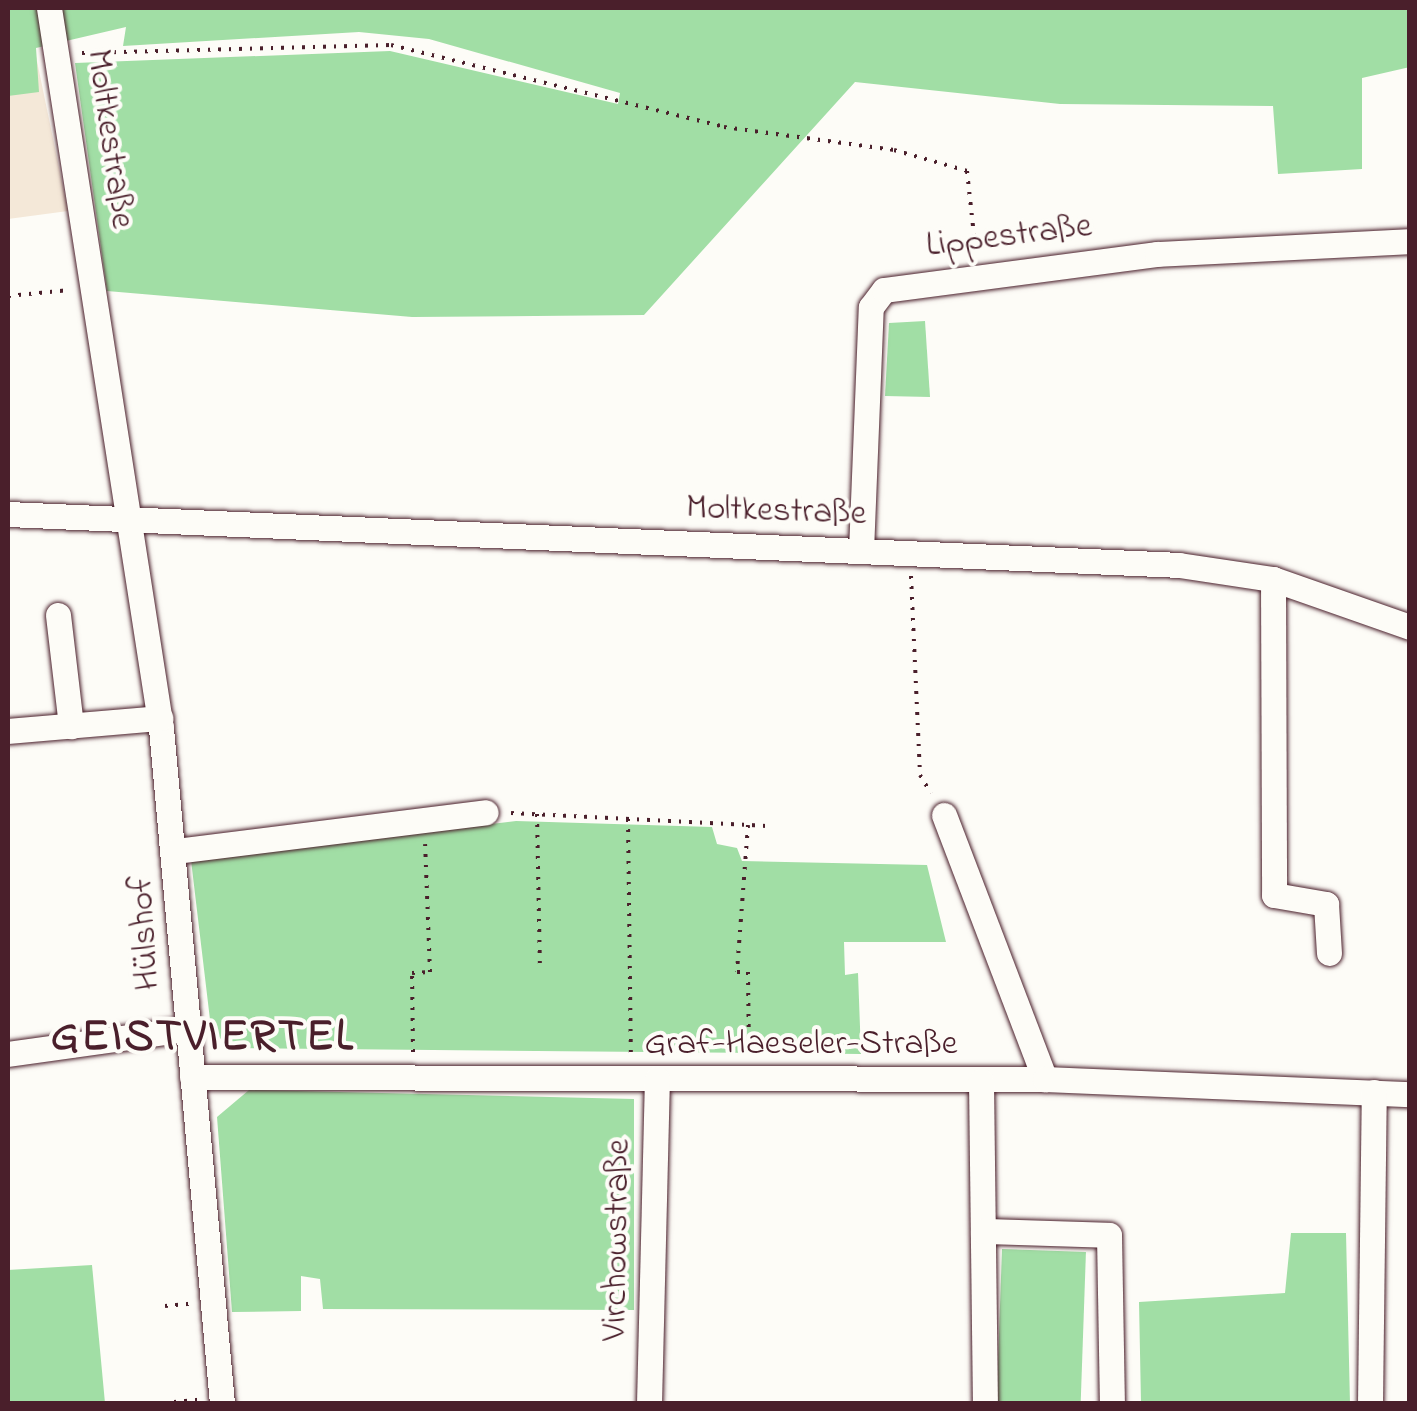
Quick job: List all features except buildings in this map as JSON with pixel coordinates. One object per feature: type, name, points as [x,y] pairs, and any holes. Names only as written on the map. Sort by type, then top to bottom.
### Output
[{"type":"street","name":"Moltkestraße","points":[[49,8],[62,54],[131,519]]},
{"type":"street","name":"Lippestraße","points":[[860,551],[874,297],[979,276],[1156,254],[1410,241]]},
{"type":"street","name":"Moltkestraße","points":[[8,514],[910,552],[1273,578],[1410,627]]},
{"type":"street","name":"Hülshof","points":[[131,519],[175,851],[212,1402]]},
{"type":"street","points":[[1273,578],[1274,894],[1326,904],[1329,953]]},
{"type":"street","points":[[58,615],[71,726]]},
{"type":"street","points":[[8,730],[160,718]]},
{"type":"street","points":[[175,851],[486,812]]},
{"type":"street","points":[[944,815],[1045,1079]]},
{"type":"street","points":[[8,1054],[187,1029]]},
{"type":"street","name":"Graf-Haeseler-Straße","points":[[192,1077],[1045,1079],[1410,1094]]},
{"type":"street","name":"Virchowstraße","points":[[645,1079],[649,1404]]},
{"type":"street","points":[[981,1081],[985,1404]]},
{"type":"street","points":[[1370,1404],[1374,1092]]},
{"type":"street","points":[[984,1231],[1109,1235],[1112,1404]]},
{"type":"path","points":[[62,54],[391,45],[724,127],[894,150],[967,171],[979,276]]},
{"type":"path","points":[[8,296],[94,288]]},
{"type":"path","points":[[910,552],[920,775],[944,815]]},
{"type":"path","points":[[486,812],[767,826]]},
{"type":"path","points":[[537,814],[540,964]]},
{"type":"path","points":[[628,819],[645,1079]]},
{"type":"path","points":[[413,1076],[412,974],[430,972],[424,820]]},
{"type":"path","points":[[748,825],[738,972],[748,972],[749,1080]]},
{"type":"path","points":[[165,1306],[195,1304]]},
{"type":"path","points":[[174,1402],[212,1402]]},
{"type":"shaded area","points":[[8,8],[26,8],[68,211],[8,219]]},
{"type":"green space","points":[[8,8],[1409,8],[1410,67],[1362,78],[1362,169],[1278,174],[1273,106],[1060,104],[855,82],[644,315],[412,317],[107,291],[75,63],[390,51],[618,104],[620,93],[429,39],[359,32],[123,46],[126,27],[36,48],[39,92],[8,96]]},
{"type":"green space","points":[[925,321],[930,397],[885,396],[889,323]]},
{"type":"green space","points":[[516,821],[712,827],[717,844],[737,848],[742,861],[927,865],[946,942],[844,942],[845,975],[858,973],[861,1054],[229,1048],[211,1028],[191,860]]},
{"type":"green space","points":[[249,1090],[634,1099],[634,1310],[323,1309],[320,1279],[301,1276],[301,1311],[232,1312],[217,1117]]},
{"type":"green space","points":[[1291,1233],[1346,1233],[1350,1403],[1141,1403],[1139,1302],[1285,1293]]},
{"type":"green space","points":[[1002,1249],[1086,1252],[1081,1404],[997,1403]]},
{"type":"green space","points":[[92,1265],[105,1403],[8,1403],[8,1270]]},
{"type":"district","name":"GEISTVIERTEL","points":[[203,1039]]}]
